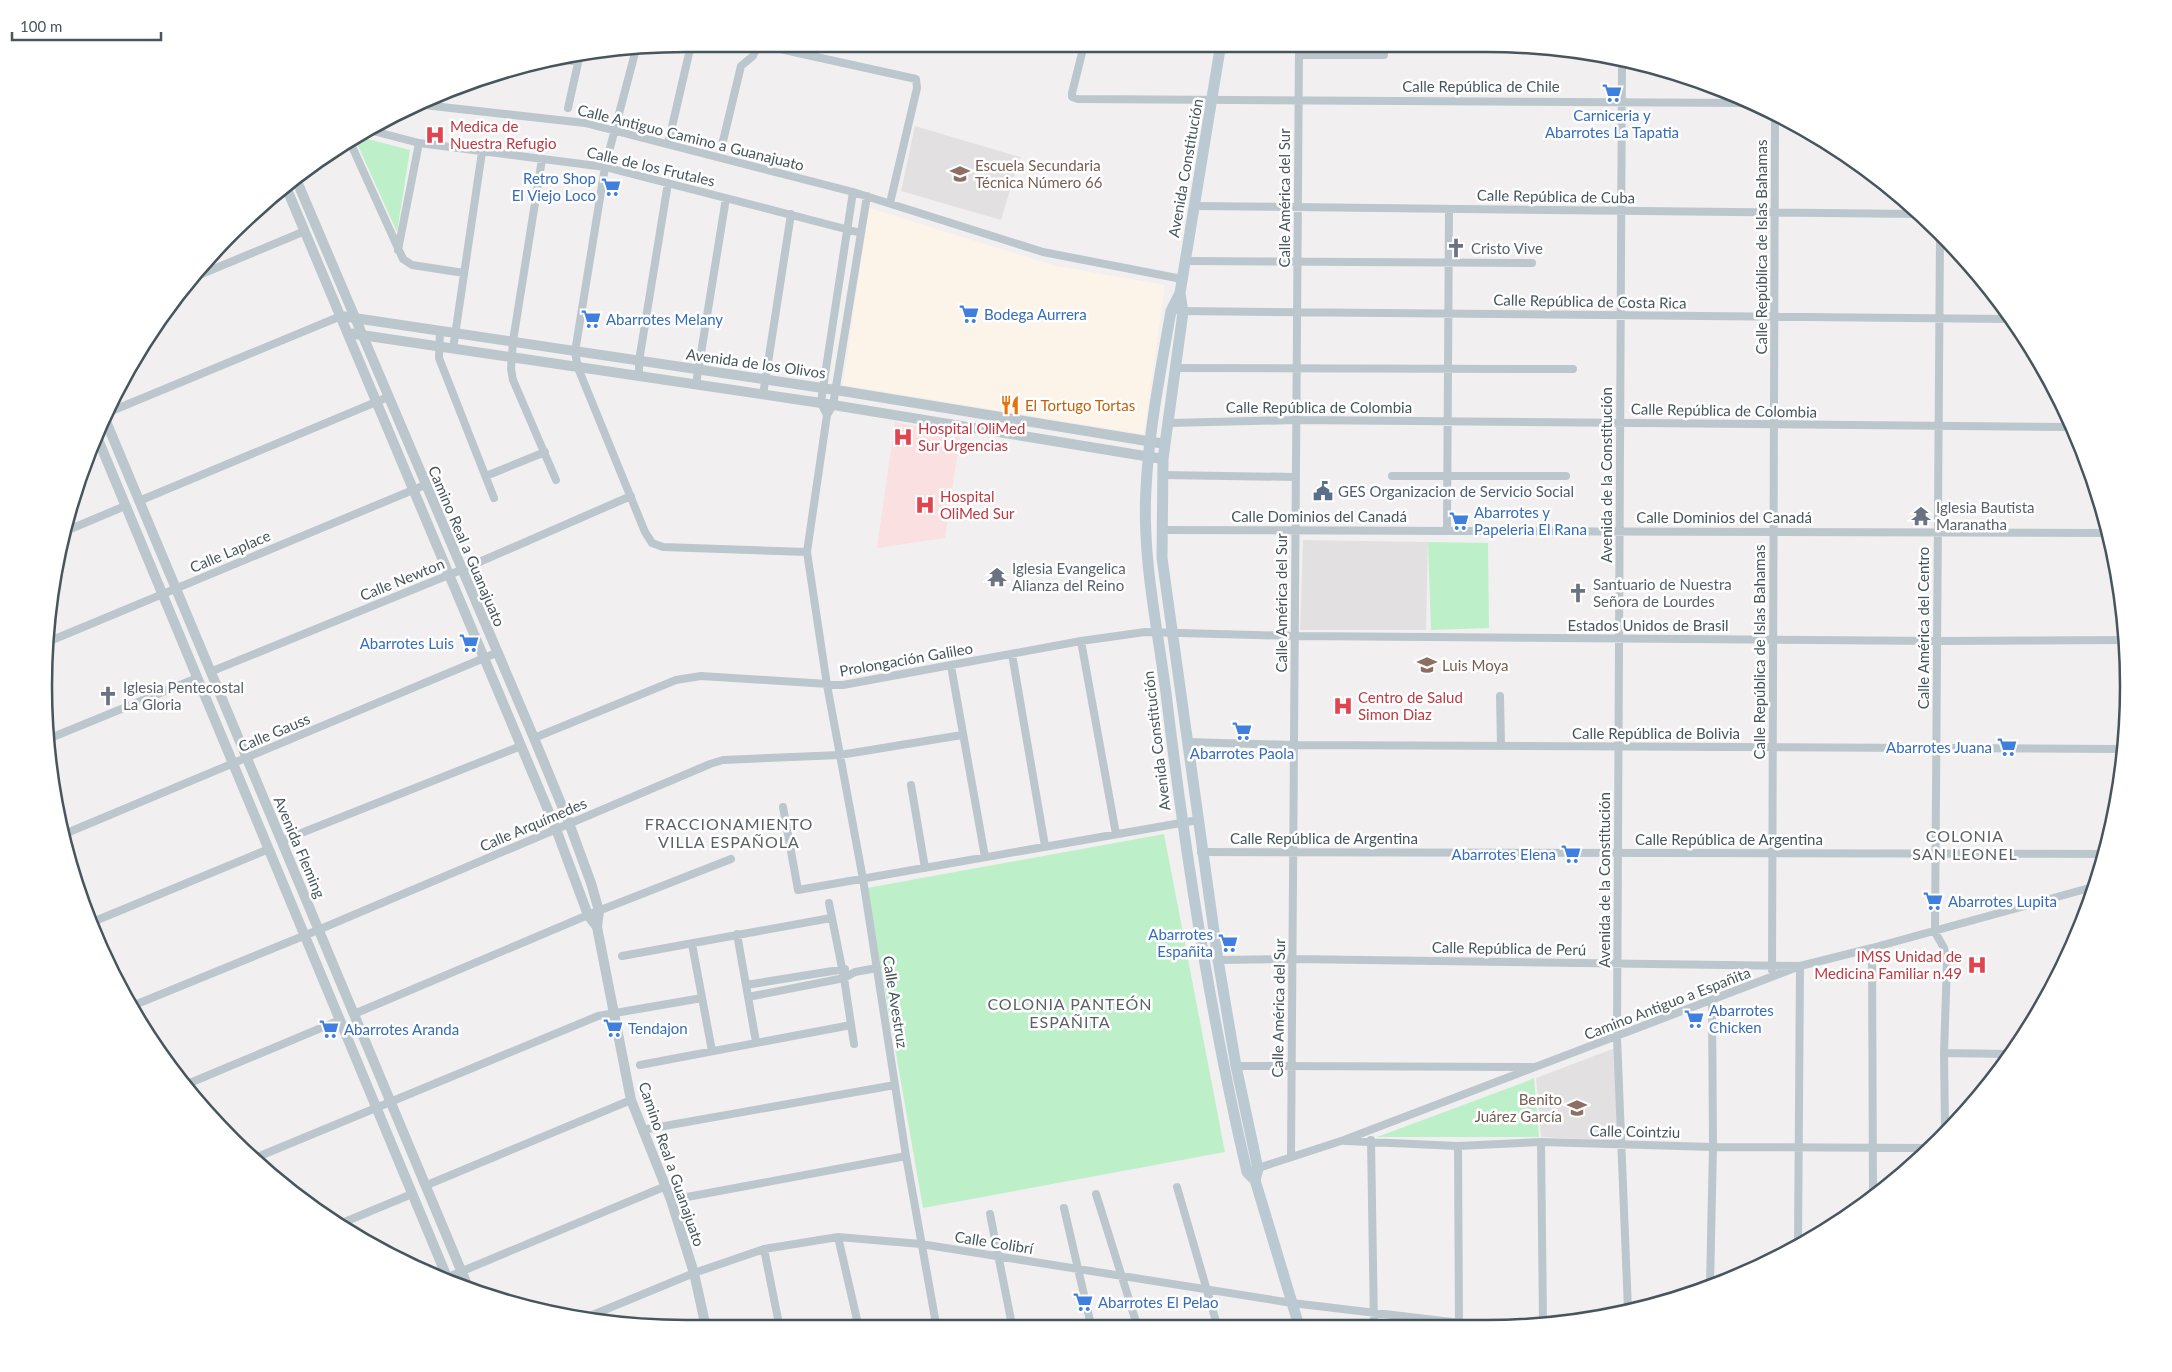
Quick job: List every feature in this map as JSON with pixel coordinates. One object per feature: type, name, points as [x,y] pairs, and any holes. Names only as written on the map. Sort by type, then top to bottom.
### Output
[{"type":"main road","name":"Avenida Constitución","points":[[1218,52],[1213,99],[1193,206],[1177,311],[1151,442],[1146,487],[1147,556],[1182,822],[1223,1068],[1297,1320]]},
{"type":"main road","name":"Avenida Constitución","points":[[1177,311],[1176,368],[1162,475],[1162,558],[1202,852],[1253,1173]]},
{"type":"street","points":[[668,144],[689,52]]},
{"type":"street","points":[[723,140],[741,66],[753,56],[755,52]]},
{"type":"street","points":[[794,52],[916,79],[917,88],[890,203]]},
{"type":"street","name":"Calle República de Chile","points":[[1081,52],[1072,93],[1072,97],[1078,99],[1730,102]]},
{"type":"street","points":[[1299,52],[1384,55]]},
{"type":"street","name":"Calle América del Sur","points":[[1291,1157],[1299,52]]},
{"type":"street","points":[[634,55],[605,167],[575,352],[578,368],[645,532],[652,543],[663,547],[807,552]]},
{"type":"street","points":[[568,108],[578,62]]},
{"type":"street","name":"Avenida de la Constitución","points":[[1622,68],[1617,1037],[1628,1303]]},
{"type":"street","name":"Calle Antiguo Camino a Guanajuato","points":[[433,106],[585,123],[853,192],[1043,252],[1182,279]]},
{"type":"street","name":"Calle República de Islas Bahamas","points":[[1772,977],[1775,123]]},
{"type":"street","name":"Calle de los Frutales","points":[[378,132],[419,143],[605,167],[861,233]]},
{"type":"street","points":[[398,250],[419,143]]},
{"type":"street","points":[[352,147],[403,259],[412,265],[464,273]]},
{"type":"street","points":[[453,349],[482,152]]},
{"type":"street","points":[[542,159],[511,358],[513,380],[556,480]]},
{"type":"street","points":[[640,377],[639,362],[668,183]]},
{"type":"street","name":"Camino Real a Guanajuato","points":[[298,184],[569,823],[599,910],[597,927],[631,1100],[671,1200],[694,1273],[704,1320]]},
{"type":"street","points":[[827,415],[821,403],[853,192]]},
{"type":"street","name":"Camino Real a Guanajuato","points":[[288,193],[556,829],[588,914],[597,927]]},
{"type":"street","points":[[827,415],[833,405],[836,390],[867,196]]},
{"type":"street","points":[[696,384],[726,198]]},
{"type":"street","name":"Calle República de Cuba","points":[[1193,206],[1908,214]]},
{"type":"street","points":[[1447,530],[1449,209]]},
{"type":"street","points":[[763,395],[791,214]]},
{"type":"street","points":[[207,272],[305,231]]},
{"type":"street","name":"Calle América del Centro","points":[[1934,932],[1940,244]]},
{"type":"street","points":[[1184,261],[1532,263]]},
{"type":"street","name":"Calle República de Costa Rica","points":[[1177,311],[2002,319]]},
{"type":"street","points":[[117,409],[341,316]]},
{"type":"street","name":"Avenida de los Olivos","points":[[341,316],[836,390],[1165,444]]},
{"type":"street","points":[[440,330],[439,358],[494,498]]},
{"type":"street","name":"Avenida de los Olivos","points":[[348,333],[821,403],[1163,459]]},
{"type":"street","points":[[1176,368],[1573,369]]},
{"type":"street","points":[[139,501],[388,397]]},
{"type":"street","points":[[921,420],[924,404]]},
{"type":"street","name":"Calle Avestruz","points":[[827,415],[807,552],[827,685],[863,879],[906,1156],[935,1320]]},
{"type":"street","name":"Calle República de Colombia","points":[[1168,423],[1297,420],[2063,427]]},
{"type":"street","name":"Avenida Fleming","points":[[109,426],[175,589],[465,1279]]},
{"type":"street","name":"Avenida Fleming","points":[[100,445],[442,1270]]},
{"type":"street","points":[[486,476],[545,452]]},
{"type":"street","points":[[1162,475],[1296,477]]},
{"type":"street","points":[[1392,476],[1566,476]]},
{"type":"street","name":"Calle Laplace","points":[[55,639],[425,485]]},
{"type":"street","name":"Calle Newton","points":[[210,672],[461,570],[631,496]]},
{"type":"street","points":[[73,528],[125,506]]},
{"type":"street","name":"Calle Dominios del Canadá","points":[[1161,530],[2100,533]]},
{"type":"street","name":"Prolongación Galileo","points":[[534,738],[676,680],[701,676],[843,685],[1081,641],[1145,632],[1172,633]]},
{"type":"street","name":"Estados Unidos de Brasil","points":[[1172,633],[1295,636],[1773,640],[2118,640]]},
{"type":"street","points":[[1081,641],[1116,834]]},
{"type":"street","name":"Calle Gauss","points":[[70,832],[496,653]]},
{"type":"street","points":[[1012,654],[1045,846]]},
{"type":"street","points":[[951,666],[984,857]]},
{"type":"street","points":[[55,736],[197,678]]},
{"type":"street","points":[[1500,696],[1501,746]]},
{"type":"street","name":"Calle Arquímedes","points":[[137,1004],[723,760],[840,755],[962,734]]},
{"type":"street","name":"Calle República de Bolivia","points":[[1188,742],[1294,745],[2116,749]]},
{"type":"street","points":[[281,841],[521,746]]},
{"type":"street","points":[[911,784],[925,868]]},
{"type":"street","points":[[783,807],[798,890],[1198,820]]},
{"type":"street","points":[[98,920],[269,849]]},
{"type":"street","name":"Calle República de Argentina","points":[[1202,852],[2097,854]]},
{"type":"street","points":[[354,1014],[588,914],[732,859]]},
{"type":"street","name":"Camino Antiguo a Españita","points":[[1253,1173],[1291,1157],[1370,1131],[1800,966],[1934,932],[2086,889]]},
{"type":"street","points":[[829,903],[844,978],[854,1044]]},
{"type":"street","points":[[622,956],[831,918]]},
{"type":"street","points":[[1934,932],[1944,948],[1947,963],[1944,1053],[1945,1122]]},
{"type":"street","points":[[737,934],[756,1042]]},
{"type":"street","points":[[692,944],[712,1051]]},
{"type":"street","points":[[1872,948],[1872,1189]]},
{"type":"street","name":"Calle República de Perú","points":[[1218,960],[1293,958],[1800,966]]},
{"type":"street","points":[[1798,1238],[1800,966]]},
{"type":"street","points":[[746,985],[842,968],[856,972]]},
{"type":"street","points":[[748,997],[844,978],[856,972],[877,968]]},
{"type":"street","points":[[261,1156],[598,1016],[702,998]]},
{"type":"street","points":[[1710,1278],[1713,1147],[1712,1001]]},
{"type":"street","points":[[191,1082],[340,1020]]},
{"type":"street","points":[[640,1065],[851,1025]]},
{"type":"street","points":[[1944,1053],[2002,1054]]},
{"type":"street","points":[[1236,1066],[1536,1067]]},
{"type":"street","points":[[642,1130],[895,1084]]},
{"type":"street","points":[[427,1185],[631,1100]]},
{"type":"street","points":[[1370,1131],[1374,1320]]},
{"type":"street","name":"Calle Cointziu","points":[[1344,1140],[1371,1143],[1458,1146],[1541,1142],[1713,1147],[1919,1148]]},
{"type":"street","points":[[1541,1142],[1543,1316]]},
{"type":"street","points":[[1458,1146],[1460,1320]]},
{"type":"street","points":[[671,1200],[906,1156]]},
{"type":"street","points":[[455,1275],[666,1186]]},
{"type":"street","points":[[1177,1187],[1215,1320]]},
{"type":"street","points":[[346,1220],[412,1194]]},
{"type":"street","points":[[1096,1194],[1136,1320]]},
{"type":"street","points":[[1064,1208],[1090,1320]]},
{"type":"street","points":[[990,1214],[1011,1320]]},
{"type":"street","points":[[838,1237],[857,1320]]},
{"type":"street","name":"Calle Colibrí","points":[[597,1313],[694,1273],[764,1249],[838,1237],[921,1244],[1292,1303],[1421,1320]]},
{"type":"street","points":[[764,1249],[778,1320]]},
{"type":"shaded area","name":"Escuela Secundaria Técnica Número 66","points":[[915,126],[1020,157],[1001,220],[901,191]]},
{"type":"shaded area","points":[[869,208],[1056,266],[1165,285],[1144,434],[843,385]]},
{"type":"shaded area","points":[[895,422],[960,436],[945,538],[877,548]]},
{"type":"shaded area","points":[[1303,540],[1428,542],[1426,630],[1300,630]]},
{"type":"shaded area","name":"Benito Juárez García","points":[[1615,1048],[1617,1141],[1541,1137],[1536,1078]]},
{"type":"green space","points":[[366,139],[410,150],[397,232],[357,144]]},
{"type":"green space","points":[[1428,542],[1488,543],[1489,628],[1431,630]]},
{"type":"green space","points":[[1164,834],[1225,1152],[923,1208],[867,888]]},
{"type":"green space","points":[[1534,1078],[1539,1137],[1377,1137],[1525,1082]]},
{"type":"place","name":"Carniceria y Abarrotes La Tapatia","points":[[1612,93]]},
{"type":"place","name":"Medica de Nuestra Refugio","points":[[435,135]]},
{"type":"place","name":"Escuela Secundaria Técnica Número 66","points":[[960,174]]},
{"type":"place","name":"Retro Shop El Viejo Loco","points":[[611,187]]},
{"type":"place","name":"Cristo Vive","points":[[1456,248]]},
{"type":"place","name":"Bodega Aurrera","points":[[969,314]]},
{"type":"place","name":"Abarrotes Melany","points":[[591,319]]},
{"type":"place","name":"El Tortugo Tortas","points":[[1010,405]]},
{"type":"place","name":"Hospital OliMed Sur Urgencias","points":[[903,437]]},
{"type":"place","name":"GES Organizacion de Servicio Social","points":[[1323,491]]},
{"type":"place","name":"Hospital OliMed Sur","points":[[925,505]]},
{"type":"place","name":"Iglesia Bautista Maranatha","points":[[1921,516]]},
{"type":"place","name":"Abarrotes y Papeleria El Rana","points":[[1459,521]]},
{"type":"place","name":"Iglesia Evangelica Alianza del Reino","points":[[997,577]]},
{"type":"place","name":"Santuario de Nuestra Señora de Lourdes","points":[[1578,593]]},
{"type":"place","name":"Abarrotes Luis","points":[[469,643]]},
{"type":"place","name":"Luis Moya","points":[[1427,665]]},
{"type":"place","name":"Iglesia Pentecostal La Gloria","points":[[108,696]]},
{"type":"place","name":"Centro de Salud Simon Diaz","points":[[1343,706]]},
{"type":"place","name":"Abarrotes Paola","points":[[1242,731]]},
{"type":"place","name":"Abarrotes Juana","points":[[2007,747]]},
{"type":"place","name":"Abarrotes Elena","points":[[1571,854]]},
{"type":"place","name":"Abarrotes Lupita","points":[[1933,901]]},
{"type":"place","name":"Abarrotes Españita","points":[[1228,943]]},
{"type":"place","name":"IMSS Unidad de Medicina Familiar n.49","points":[[1977,965]]},
{"type":"place","name":"Abarrotes Chicken","points":[[1694,1019]]},
{"type":"place","name":"Tendajon","points":[[613,1028]]},
{"type":"place","name":"Abarrotes Aranda","points":[[329,1029]]},
{"type":"place","name":"Benito Juárez García","points":[[1577,1108]]},
{"type":"place","name":"Abarrotes El Pelao","points":[[1083,1302]]},
{"type":"district","name":"FRACCIONAMIENTO VILLA ESPAÑOLA","points":[[729,832]]},
{"type":"district","name":"COLONIA SAN LEONEL","points":[[1965,844]]},
{"type":"district","name":"COLONIA PANTEÓN ESPAÑITA","points":[[1070,1012]]}]
